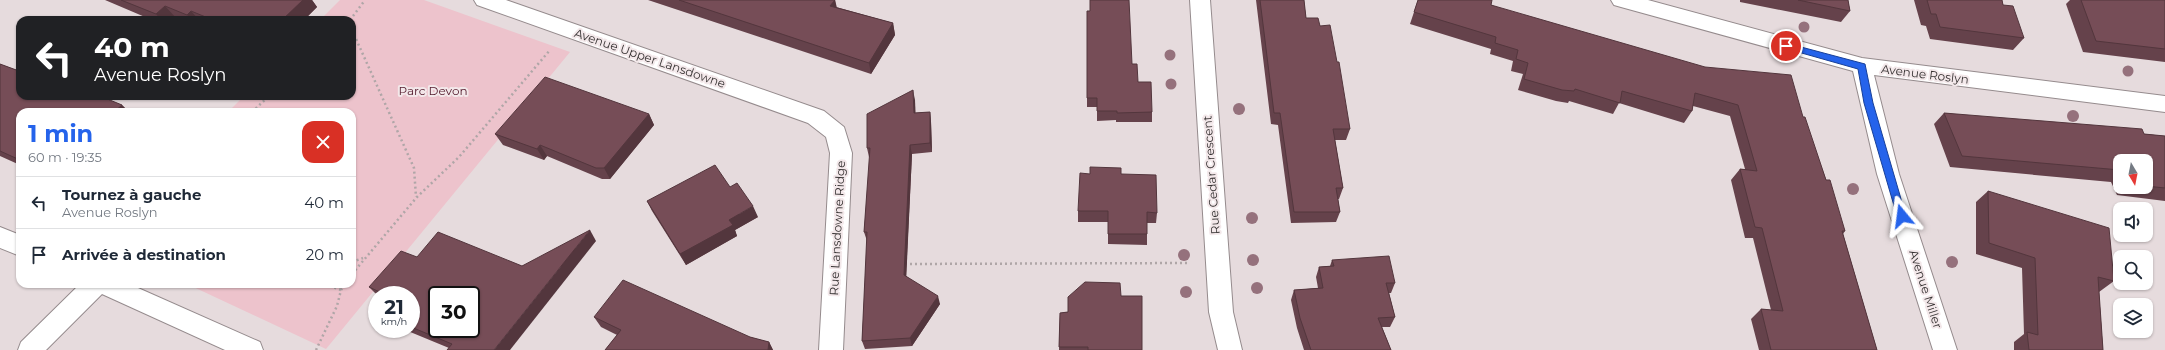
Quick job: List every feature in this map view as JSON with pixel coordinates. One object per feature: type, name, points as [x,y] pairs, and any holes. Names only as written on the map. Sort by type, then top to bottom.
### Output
[{"type":"street","name":"Avenue Upper Lansdowne","points":[[484,0],[816,117]]},
{"type":"street","name":"Rue Cedar Crescent","points":[[1200,0],[1221,312],[1230,350]]},
{"type":"street","name":"Avenue Roslyn","points":[[1621,0],[1862,66],[2165,104]]},
{"type":"street","name":"Avenue Miller","points":[[1862,66],[1868,103],[1945,350]]},
{"type":"street","name":"Rue Lansdowne Ridge","points":[[816,117],[836,133],[841,153],[831,350]]},
{"type":"street","points":[[0,237],[16,244]]},
{"type":"street","points":[[30,350],[92,288]]},
{"type":"street","points":[[113,288],[251,350]]},
{"type":"path","points":[[353,16],[365,0]]},
{"type":"path","points":[[356,39],[380,96],[414,168],[417,197]]},
{"type":"path","points":[[356,269],[417,197],[459,158],[551,49]]},
{"type":"path","points":[[256,108],[265,100]]},
{"type":"path","points":[[356,261],[364,258]]},
{"type":"path","points":[[900,264],[1189,263]]},
{"type":"path","points":[[316,350],[338,306],[341,290],[336,288]]},
{"type":"green space","name":"Parc Devon","points":[[340,0],[424,0],[570,52],[378,286],[368,286],[368,298],[326,349],[196,288],[356,288],[356,108],[232,108],[240,100],[356,100],[356,16],[324,16]]},
{"type":"building","points":[[121,0],[303,0],[286,16],[203,16],[191,11],[187,15],[165,6],[156,14]]},
{"type":"building","points":[[679,0],[835,0],[830,6],[893,23],[869,63]]},
{"type":"building","points":[[1090,0],[1129,0],[1132,64],[1137,64],[1138,82],[1151,82],[1152,112],[1117,113],[1117,111],[1097,111],[1097,98],[1087,98],[1087,11],[1090,11]]},
{"type":"building","points":[[1260,0],[1304,0],[1306,18],[1318,18],[1320,26],[1330,25],[1337,62],[1339,62],[1350,129],[1333,129],[1343,188],[1336,188],[1340,212],[1294,212],[1280,113],[1274,113]]},
{"type":"building","points":[[1418,0],[1492,0],[1491,5],[1705,67],[1791,75],[1803,117],[1805,117],[1826,180],[1830,180],[1845,231],[1842,231],[1877,350],[1771,350],[1761,309],[1783,311],[1762,228],[1755,227],[1740,169],[1757,171],[1738,105],[1695,93],[1692,111],[1622,91],[1620,103],[1575,89],[1574,91],[1562,90],[1524,79],[1528,63],[1516,59],[1518,50],[1495,43],[1496,37],[1414,12]]},
{"type":"building","points":[[1798,0],[1848,0],[1850,11]]},
{"type":"building","points":[[1927,0],[2002,0],[2003,5],[2013,6],[2024,38],[1940,27],[1936,14],[1931,14]]},
{"type":"building","points":[[2081,0],[2165,0],[2165,49],[2096,41]]},
{"type":"building","points":[[0,64],[16,70],[16,100],[110,100],[122,105],[119,108],[16,108],[16,158],[0,151]]},
{"type":"building","points":[[545,77],[649,114],[604,168],[596,168],[540,145],[537,149],[495,134]]},
{"type":"building","points":[[913,90],[914,113],[930,112],[930,143],[910,145],[904,275],[938,296],[910,338],[862,341],[867,232],[864,232],[870,148],[867,148],[867,114]]},
{"type":"building","points":[[1944,113],[2142,129],[2144,134],[2165,136],[2165,188],[2153,187],[2153,154],[2113,154],[2113,169],[1962,156]]},
{"type":"building","points":[[715,165],[730,187],[737,183],[753,206],[729,220],[733,225],[680,254],[647,201]]},
{"type":"building","points":[[1090,167],[1121,168],[1121,174],[1156,175],[1157,213],[1147,212],[1147,234],[1108,234],[1108,211],[1078,211],[1080,173],[1090,174]]},
{"type":"building","points":[[1988,191],[2109,228],[2113,281],[2098,277],[2103,350],[2029,350],[2027,332],[2038,335],[2035,258],[1989,243]]},
{"type":"building","points":[[590,230],[494,350],[447,350],[452,344],[438,338],[480,338],[480,286],[428,286],[428,334],[420,331],[420,286],[370,286],[401,251],[417,257],[438,232],[522,266]]},
{"type":"building","points":[[1389,256],[1395,283],[1386,283],[1395,317],[1378,318],[1391,350],[1311,350],[1300,318],[1294,290],[1323,288],[1319,267],[1334,266],[1332,260]]},
{"type":"building","points":[[623,280],[750,337],[769,342],[768,350],[605,350],[621,330],[594,317]]},
{"type":"building","points":[[1085,282],[1120,283],[1121,296],[1142,296],[1142,350],[1088,350],[1088,347],[1059,347],[1060,313],[1068,312],[1068,297]]},
{"type":"route","points":[[1786,46],[1862,66],[1868,103],[1902,216]]}]
